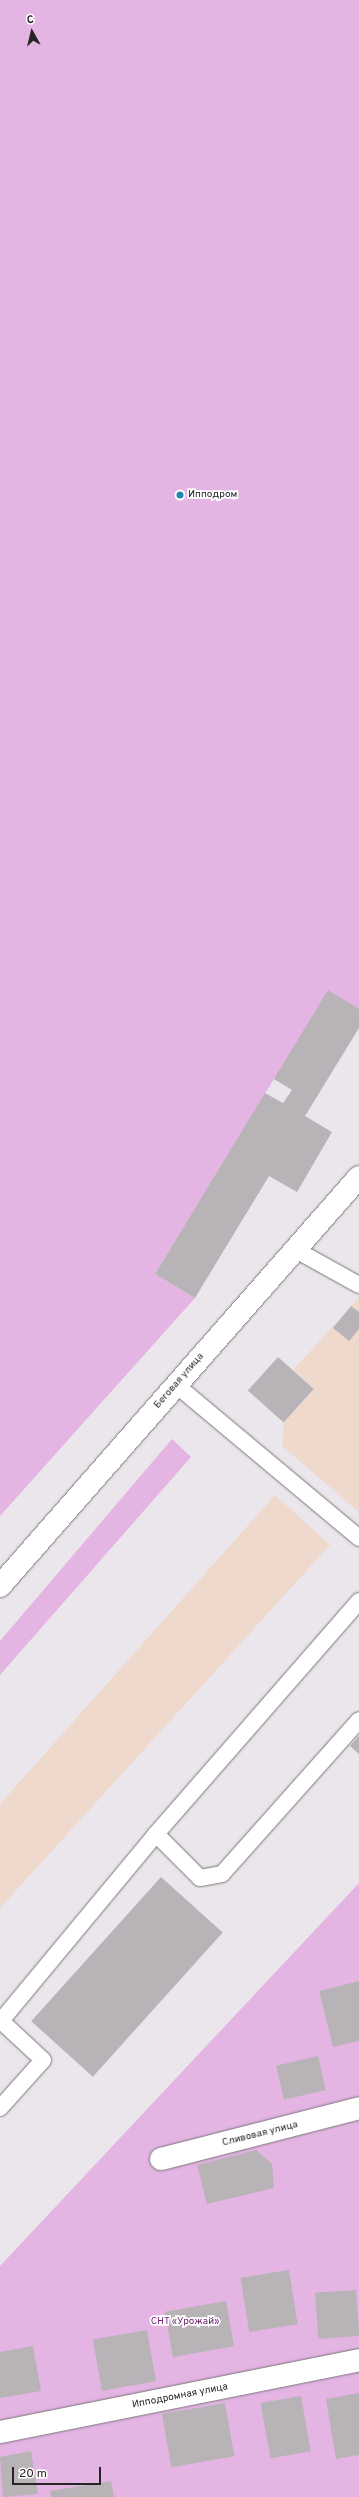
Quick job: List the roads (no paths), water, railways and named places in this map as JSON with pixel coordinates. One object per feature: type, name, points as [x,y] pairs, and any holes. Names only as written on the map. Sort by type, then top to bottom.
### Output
[{"type":"street","name":"Беговая улица","points":[[0,1586],[294,1249],[359,1177]]},
{"type":"street","name":"Сливовая улица","points":[[161,2159],[359,2108]]},
{"type":"street","name":"Ипподромная улица","points":[[0,2432],[359,2360]]},
{"type":"lane","points":[[294,1249],[359,1285]]},
{"type":"lane","points":[[176,1384],[359,1538]]},
{"type":"lane","points":[[0,2108],[43,2060],[0,2021],[156,1834],[359,1601]]},
{"type":"lane","points":[[156,1834],[200,1878],[222,1874],[359,1720]]},
{"type":"place","name":"Ипподром","points":[[180,495]]},
{"type":"park label","name":"СНТ «Урожай»","points":[[185,2322]]}]
